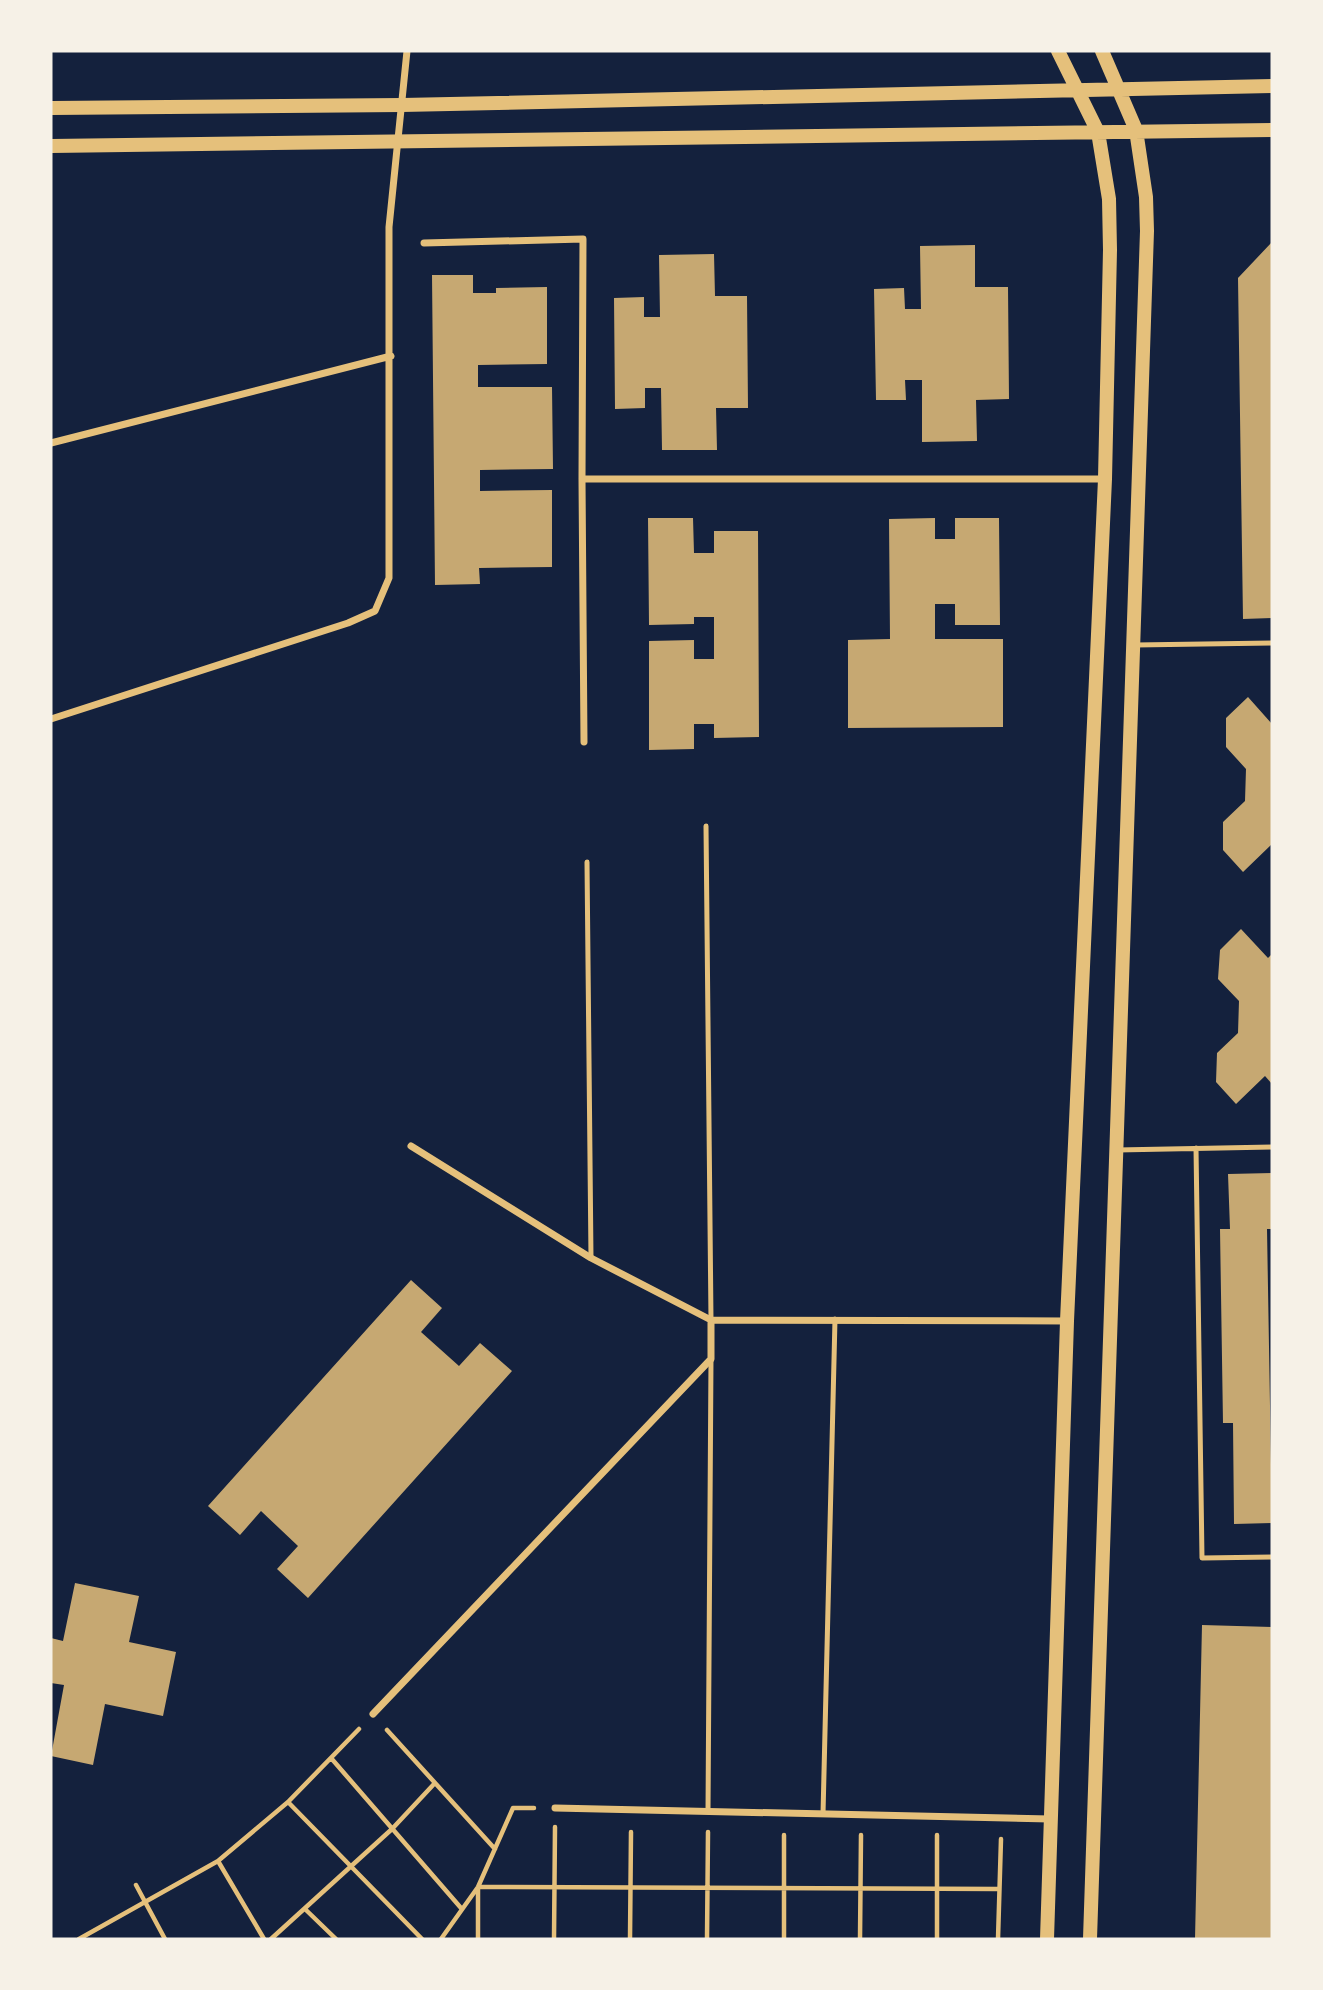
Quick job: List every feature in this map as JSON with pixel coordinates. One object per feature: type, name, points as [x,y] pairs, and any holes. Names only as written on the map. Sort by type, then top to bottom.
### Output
[{"type":"main road","points":[[1047,1939],[1068,1321],[1104,480],[1110,250],[1109,199],[1098,132],[1058,51]]},
{"type":"main road","points":[[1090,1939],[1147,231],[1146,197],[1136,130],[1102,51]]},
{"type":"main road","points":[[51,108],[402,104],[1272,86]]},
{"type":"main road","points":[[51,146],[1272,130]]},
{"type":"street","points":[[51,719],[348,624],[375,611],[389,578],[389,227],[407,51]]},
{"type":"street","points":[[424,243],[583,239],[584,742]]},
{"type":"street","points":[[51,443],[391,356]]},
{"type":"street","points":[[582,480],[1104,480]]},
{"type":"street","points":[[411,1146],[591,1258],[711,1320],[1068,1321]]},
{"type":"street","points":[[373,1714],[711,1359],[711,1320]]},
{"type":"street","points":[[555,1808],[1051,1819]]},
{"type":"lane","points":[[1133,645],[1272,642]]},
{"type":"lane","points":[[706,826],[711,1320]]},
{"type":"lane","points":[[587,862],[591,1258]]},
{"type":"lane","points":[[1117,1150],[1272,1147]]},
{"type":"lane","points":[[1196,1148],[1202,1558],[1272,1557]]},
{"type":"lane","points":[[823,1814],[835,1319]]},
{"type":"lane","points":[[708,1811],[711,1359]]},
{"type":"path","points":[[79,1939],[146,1904],[218,1861],[288,1802],[373,1714],[495,1849]]},
{"type":"path","points":[[331,1758],[461,1908]]},
{"type":"path","points":[[271,1939],[392,1829],[434,1784]]},
{"type":"path","points":[[288,1802],[422,1939]]},
{"type":"path","points":[[441,1939],[478,1887],[513,1808],[555,1808],[554,1939]]},
{"type":"path","points":[[630,1939],[632,1810]]},
{"type":"path","points":[[707,1939],[708,1811]]},
{"type":"path","points":[[784,1813],[784,1939]]},
{"type":"path","points":[[860,1939],[861,1815]]},
{"type":"path","points":[[937,1816],[937,1939]]},
{"type":"path","points":[[998,1939],[1001,1818]]},
{"type":"path","points":[[218,1861],[264,1939]]},
{"type":"path","points":[[136,1885],[165,1939]]},
{"type":"path","points":[[478,1887],[999,1889]]},
{"type":"path","points":[[478,1887],[478,1939]]},
{"type":"path","points":[[306,1910],[336,1939]]},
{"type":"building","points":[[1272,242],[1272,618],[1243,619],[1238,278]]},
{"type":"building","points":[[975,245],[975,287],[1008,287],[1009,399],[976,400],[977,441],[922,442],[922,380],[905,380],[906,400],[876,400],[874,289],[904,288],[905,309],[921,309],[920,246]]},
{"type":"building","points":[[714,254],[715,296],[747,296],[748,408],[716,408],[717,450],[662,450],[661,388],[645,388],[645,408],[615,409],[614,298],[644,297],[644,317],[660,317],[659,255]]},
{"type":"building","points":[[432,275],[473,275],[473,293],[496,293],[496,288],[547,287],[547,364],[478,365],[478,387],[552,387],[553,469],[480,470],[480,491],[552,490],[552,567],[479,568],[480,584],[435,585]]},
{"type":"building","points":[[648,518],[693,518],[694,553],[714,553],[714,531],[758,531],[759,737],[714,738],[714,724],[694,724],[694,749],[649,750],[649,641],[694,640],[694,659],[714,659],[714,617],[694,617],[694,624],[649,625]]},
{"type":"building","points":[[935,518],[935,539],[955,539],[955,518],[999,518],[1000,625],[955,625],[955,604],[935,604],[935,639],[1003,639],[1003,727],[848,728],[848,640],[890,639],[889,519]]},
{"type":"building","points":[[1248,697],[1272,724],[1272,844],[1243,872],[1223,850],[1223,822],[1245,801],[1246,769],[1226,747],[1226,718]]},
{"type":"building","points":[[1241,929],[1268,958],[1272,954],[1272,1084],[1265,1076],[1236,1104],[1216,1082],[1217,1053],[1238,1033],[1239,1001],[1218,979],[1220,950]]},
{"type":"building","points":[[1272,1173],[1272,1229],[1267,1229],[1272,1523],[1234,1524],[1233,1423],[1223,1423],[1220,1229],[1230,1229],[1228,1174]]},
{"type":"building","points":[[411,1280],[442,1308],[421,1332],[459,1366],[480,1343],[512,1371],[308,1598],[277,1569],[298,1546],[261,1511],[240,1535],[208,1506]]},
{"type":"building","points":[[75,1583],[139,1596],[129,1642],[176,1652],[163,1716],[105,1704],[93,1765],[51,1756],[64,1685],[51,1683],[51,1638],[63,1641]]},
{"type":"building","points":[[1202,1625],[1272,1627],[1272,1939],[1195,1939]]}]
